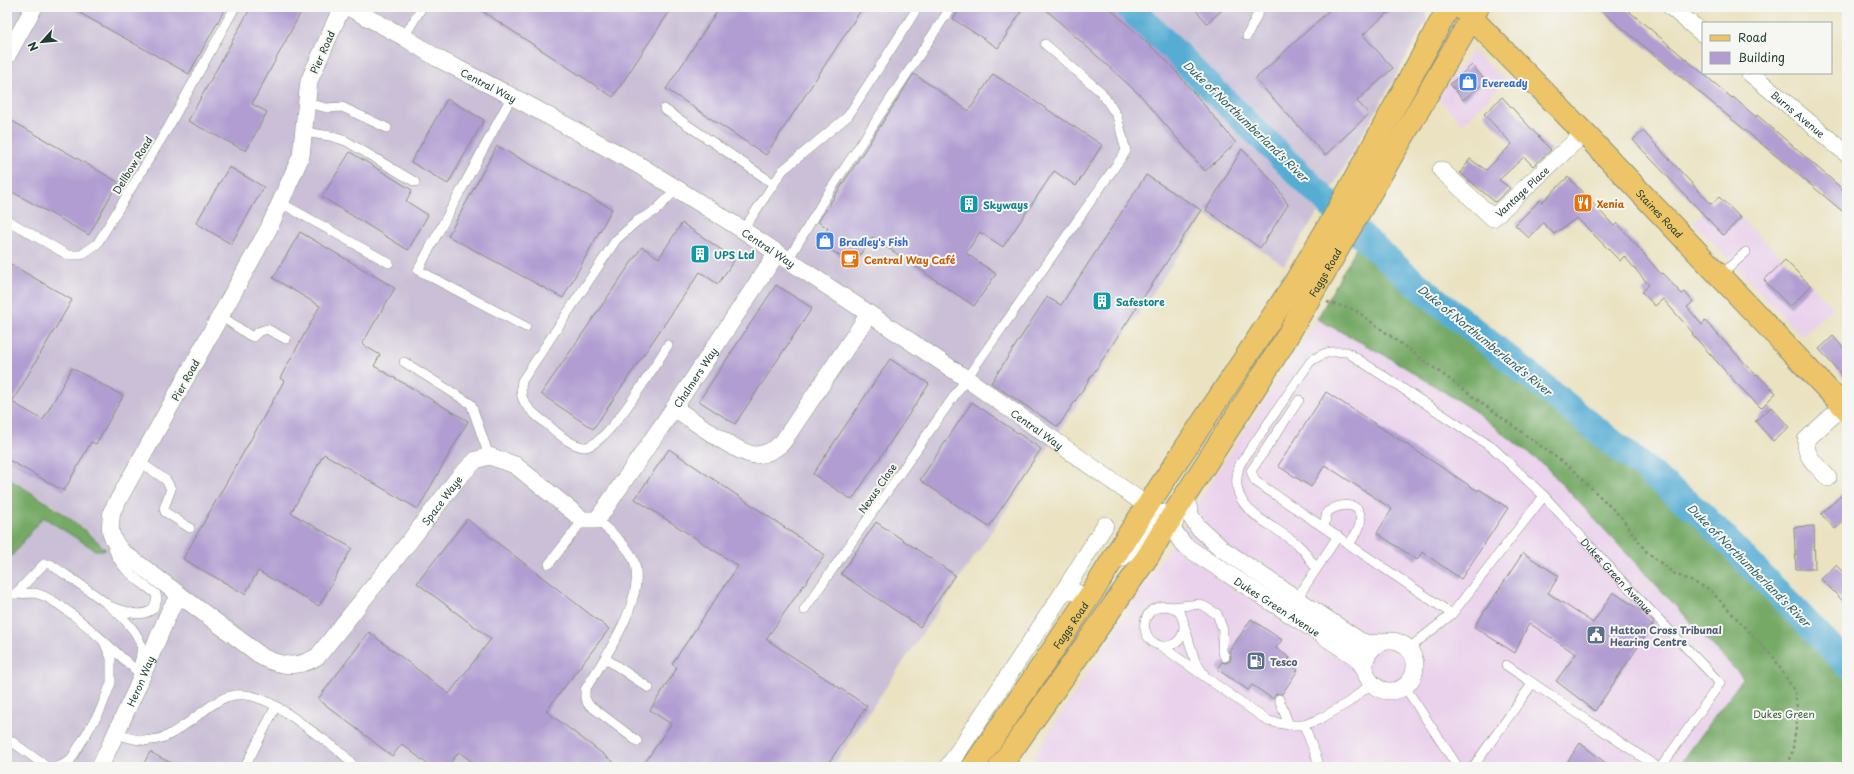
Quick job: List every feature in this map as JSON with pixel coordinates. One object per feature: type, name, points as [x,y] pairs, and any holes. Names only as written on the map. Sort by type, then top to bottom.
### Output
[{"type":"main road","name":"Faggs Road","points":[[1006,764],[1148,556],[1159,510],[1164,480],[1294,284],[1333,219],[1448,7]]},
{"type":"main road","name":"Faggs Road","points":[[973,767],[1091,593],[1159,510],[1185,496],[1281,347],[1312,295],[1470,11]]},
{"type":"main road","name":"Staines Road","points":[[1470,11],[1845,408]]},
{"type":"main road","points":[[1159,510],[1194,462],[1231,423]]},
{"type":"street","points":[[7,56],[34,7]]},
{"type":"street","name":"Pier Road","points":[[111,538],[110,524],[112,511],[269,228],[302,156],[309,81],[342,7]]},
{"type":"street","name":"Central Way","points":[[348,7],[404,37],[437,58],[512,96],[637,164],[743,230],[968,379],[1159,510]]},
{"type":"street","points":[[1671,7],[1702,33]]},
{"type":"street","name":"Burns Avenue","points":[[1751,74],[1847,154]]},
{"type":"street","name":"Vantage Place","points":[[1441,170],[1493,218],[1584,133]]},
{"type":"street","name":"Chalmers Way","points":[[590,520],[612,501],[674,408],[783,257]]},
{"type":"street","points":[[674,408],[739,450],[756,455],[770,452],[782,443],[869,314]]},
{"type":"street","points":[[1828,478],[1810,458],[1806,449],[1806,440],[1845,408]]},
{"type":"street","points":[[489,456],[515,465],[590,520]]},
{"type":"street","name":"Space Waye","points":[[180,594],[264,658],[287,666],[308,663],[318,656],[458,478],[476,460],[489,456]]},
{"type":"street","name":"Dukes Green Avenue","points":[[1185,496],[1191,517],[1198,527],[1222,549]]},
{"type":"street","points":[[1159,510],[1185,546]]},
{"type":"street","name":"Dukes Green Avenue","points":[[1159,510],[1222,549],[1296,600],[1360,641],[1369,644],[1380,643]]},
{"type":"street","points":[[948,767],[1064,591],[1105,525]]},
{"type":"street","points":[[111,538],[121,551],[180,594]]},
{"type":"street","name":"Faggs Road","points":[[1148,556],[1163,547],[1175,544],[1185,546]]},
{"type":"street","name":"Dukes Green Avenue","points":[[1185,546],[1356,657],[1369,676]]},
{"type":"street","points":[[1064,591],[1071,590],[1091,593]]},
{"type":"street","name":"Heron Way","points":[[100,767],[136,690],[170,610],[180,594]]},
{"type":"street","points":[[1395,642],[1408,649],[1413,656],[1415,664],[1411,680],[1398,690],[1384,690],[1369,676],[1366,663],[1370,652],[1380,643],[1395,642]]},
{"type":"lane","name":"Dellbow Road","points":[[7,220],[68,256],[81,255],[97,244],[168,128],[235,7]]},
{"type":"lane","points":[[404,37],[422,7]]},
{"type":"lane","points":[[743,230],[783,170],[848,116],[918,7]]},
{"type":"lane","points":[[783,257],[825,198],[951,7]]},
{"type":"lane","points":[[1247,36],[1261,7]]},
{"type":"lane","name":"Nexus Close","points":[[804,610],[968,379],[1029,287],[1126,151],[1117,116],[1101,92],[1045,44]]},
{"type":"lane","points":[[512,96],[418,270],[526,327]]},
{"type":"lane","points":[[307,103],[327,108],[342,107],[387,128]]},
{"type":"lane","points":[[664,109],[774,184]]},
{"type":"lane","points":[[304,132],[330,136],[346,142],[415,182]]},
{"type":"lane","points":[[668,345],[616,422],[592,446],[583,447],[565,438],[524,403],[520,392],[522,381],[616,240],[637,222],[655,211],[677,189]]},
{"type":"lane","points":[[281,203],[389,263]]},
{"type":"lane","points":[[1720,276],[1746,252]]},
{"type":"lane","points":[[221,316],[254,337],[258,332],[267,329],[286,340]]},
{"type":"lane","name":"Dukes Green Avenue","points":[[1316,569],[1299,546],[1242,503],[1236,491],[1236,475],[1240,464],[1310,362],[1321,354],[1334,351],[1347,352],[1369,368],[1493,448],[1544,496],[1623,582],[1720,683],[1661,767]]},
{"type":"lane","points":[[404,362],[471,404],[489,456]]},
{"type":"lane","points":[[1299,400],[1251,471],[1255,481],[1266,490],[1338,536],[1452,614]]},
{"type":"lane","points":[[140,462],[166,480],[171,489],[164,508],[165,512],[190,528]]},
{"type":"lane","points":[[1408,649],[1452,614],[1544,496]]},
{"type":"lane","points":[[1324,527],[1327,512],[1336,506],[1346,504],[1354,507],[1360,515],[1360,525],[1349,544]]},
{"type":"lane","points":[[549,564],[590,520],[625,547],[633,560],[637,574],[632,600],[623,626],[585,690],[585,698],[588,704],[637,741]]},
{"type":"lane","points":[[1296,600],[1338,536]]},
{"type":"lane","points":[[111,538],[116,558],[156,594],[157,599],[153,609],[143,615],[111,606]]},
{"type":"lane","points":[[11,594],[44,564],[50,564],[111,606],[134,631],[142,647],[137,671],[136,690]]},
{"type":"lane","points":[[11,594],[35,593],[50,599],[76,617],[137,671]]},
{"type":"lane","points":[[1225,657],[1222,651],[1223,630],[1217,614],[1200,604],[1171,607],[1161,606],[1152,610],[1146,617],[1144,631],[1153,643],[1161,646],[1268,721],[1289,725],[1304,725],[1320,719],[1349,702],[1369,676]]},
{"type":"lane","points":[[1171,607],[1181,614],[1195,661],[1207,679]]},
{"type":"lane","points":[[1161,646],[1170,645],[1178,641],[1183,634],[1184,627]]},
{"type":"lane","points":[[7,738],[47,767],[58,766],[70,761],[100,711],[111,683],[111,658],[104,642]]},
{"type":"lane","points":[[605,658],[649,688]]},
{"type":"lane","points":[[1506,665],[1657,767]]},
{"type":"lane","points":[[1473,767],[1532,684]]},
{"type":"lane","points":[[1405,686],[1458,767]]},
{"type":"lane","points":[[115,734],[144,741],[164,737],[175,732],[223,698],[245,695],[258,698],[276,706],[342,755],[354,767]]},
{"type":"lane","points":[[1279,699],[1289,725]]},
{"type":"lane","points":[[245,767],[276,706]]},
{"type":"lane","points":[[1304,725],[1318,761],[1314,767]]},
{"type":"path","points":[[1312,295],[1355,310],[1572,469],[1621,517],[1646,551],[1673,573],[1709,589],[1774,658],[1795,692],[1798,716],[1792,753],[1785,767]]},
{"type":"shaded area","points":[[7,7],[1119,7],[1154,41],[1318,212],[1284,265],[1205,216],[832,767],[7,767],[7,562],[43,516],[95,550],[92,535],[53,505],[7,478]]},
{"type":"shaded area","points":[[1141,7],[1424,7],[1427,20],[1331,190]]},
{"type":"shaded area","points":[[1472,51],[1506,80],[1463,124],[1438,99],[1451,78]]},
{"type":"shaded area","points":[[1719,197],[1833,307],[1802,336],[1693,222]]},
{"type":"shaded area","points":[[1317,319],[1390,358],[1473,410],[1545,466],[1743,678],[1678,767],[1041,767],[1034,756]]},
{"type":"green space","name":"Dukes Green","points":[[1356,248],[1623,460],[1743,570],[1847,677],[1847,767],[1678,767],[1743,678],[1545,466],[1473,410],[1390,358],[1317,319]]},
{"type":"green space","points":[[7,478],[46,502],[71,520],[106,550],[95,550],[43,517],[7,562]]},
{"type":"building","points":[[69,7],[226,7],[189,74]]},
{"type":"building","points":[[251,7],[292,7],[301,12],[252,104],[267,112],[246,151],[188,121]]},
{"type":"building","points":[[476,7],[661,7],[669,12],[613,97]]},
{"type":"building","points":[[720,7],[863,7],[766,155],[666,89]]},
{"type":"building","points":[[961,7],[1024,7],[998,48],[953,19]]},
{"type":"building","points":[[1043,7],[1108,7],[1167,61],[1236,143],[1205,171],[1141,96]]},
{"type":"building","points":[[1193,7],[1226,7],[1207,23]]},
{"type":"building","points":[[1333,7],[1394,7],[1363,35],[1393,68],[1357,101],[1369,114],[1325,155],[1255,79]]},
{"type":"building","points":[[1597,7],[1624,7],[1702,74],[1732,98],[1733,97],[1756,117],[1757,115],[1847,193],[1847,215]]},
{"type":"building","name":"Eveready","points":[[1472,65],[1486,81],[1463,100],[1450,84]]},
{"type":"building","points":[[914,74],[969,111],[993,74],[1102,145],[1076,186],[1054,171],[1003,247],[980,232],[966,253],[996,274],[974,306],[872,237],[853,265],[819,242],[828,228],[818,222]]},
{"type":"building","points":[[1502,97],[1551,150],[1533,166],[1524,157],[1499,180],[1510,188],[1495,202],[1460,173],[1470,159],[1486,170],[1512,144],[1484,114]]},
{"type":"building","points":[[447,99],[484,120],[448,184],[411,162]]},
{"type":"building","points":[[7,118],[118,182],[89,235],[7,189]]},
{"type":"building","points":[[1643,131],[1711,204],[1719,197],[1741,218],[1723,235],[1633,140]]},
{"type":"building","points":[[497,146],[612,209],[563,298],[448,236]]},
{"type":"building","points":[[1242,149],[1276,185],[1288,205],[1260,248],[1206,210]]},
{"type":"building","points":[[350,152],[412,190],[406,201],[428,215],[408,250],[322,197]]},
{"type":"building","points":[[229,167],[264,187],[231,244],[196,223]]},
{"type":"building","name":"Safestore","points":[[1146,175],[1201,210],[1058,427],[991,383],[1047,297],[1061,305]]},
{"type":"building","points":[[1568,177],[1614,226],[1617,223],[1661,274],[1662,273],[1682,294],[1685,292],[1693,302],[1687,307],[1702,325],[1705,321],[1756,375],[1757,374],[1776,393],[1761,408],[1736,383],[1663,299],[1655,306],[1642,292],[1649,285],[1624,256],[1620,261],[1577,218],[1554,234],[1543,223],[1529,238],[1515,225],[1540,200],[1542,202]]},
{"type":"building","points":[[682,223],[735,259],[718,284],[700,272],[593,429],[541,394],[642,247],[659,258]]},
{"type":"building","points":[[300,232],[395,288],[362,344],[380,355],[374,366],[468,421],[418,509],[324,454],[291,513],[352,548],[319,606],[258,571],[245,594],[183,559],[284,381],[280,378],[320,306],[273,278]]},
{"type":"building","points":[[1785,260],[1811,286],[1790,307],[1764,280]]},
{"type":"building","points":[[7,262],[72,300],[12,402],[43,420],[72,368],[123,396],[96,444],[91,442],[64,491],[7,459]]},
{"type":"building","points":[[776,285],[812,308],[735,424],[699,401]]},
{"type":"building","points":[[1833,336],[1847,352],[1847,381],[1819,349]]},
{"type":"building","points":[[890,359],[929,384],[852,500],[813,474]]},
{"type":"building","points":[[1326,392],[1478,491],[1479,489],[1508,508],[1461,579],[1422,552],[1417,560],[1377,533],[1392,509],[1325,465],[1311,487],[1278,466]]},
{"type":"building","points":[[972,402],[1041,449],[989,527],[920,480]]},
{"type":"building","points":[[1771,407],[1789,427],[1773,441],[1755,421]]},
{"type":"building","points":[[669,449],[825,555],[766,639],[867,706],[826,767],[642,767],[671,724],[650,710],[677,668],[672,664],[738,566],[635,499]]},
{"type":"building","points":[[1847,490],[1847,518],[1835,529],[1821,514]]},
{"type":"building","points":[[467,519],[609,629],[546,711],[620,767],[479,767],[459,752],[447,767],[431,767],[402,744],[392,756],[318,699],[369,632],[449,694],[491,639],[417,583]]},
{"type":"building","points":[[876,522],[955,575],[920,627],[841,574]]},
{"type":"building","points":[[1814,526],[1815,569],[1796,569],[1794,527]]},
{"type":"building","name":"Hatton Cross Tribunal Hearing Centre","points":[[1523,553],[1559,576],[1548,593],[1593,623],[1613,592],[1643,612],[1654,623],[1595,711],[1556,681],[1576,654],[1529,623],[1515,653],[1474,627]]},
{"type":"building","points":[[1836,565],[1847,576],[1847,605],[1821,579]]},
{"type":"building","name":"Tesco","points":[[1251,619],[1282,640],[1276,648],[1290,658],[1287,663],[1298,670],[1282,694],[1276,694],[1273,699],[1252,685],[1248,690],[1217,669],[1222,662],[1225,663],[1230,661],[1231,657],[1229,652]]},
{"type":"building","points":[[1580,743],[1611,767],[1564,767]]},
{"type":"building","points":[[150,752],[178,767],[142,767]]},
{"type":"waterway","name":"Duke of Northumberland's River","points":[[1129,7],[1363,237],[1404,274],[1702,515],[1847,664]]},
{"type":"place","name":"Eveready","points":[[1468,82]]},
{"type":"place","name":"Xenia","points":[[1583,203]]},
{"type":"place","name":"Skyways","points":[[969,204]]},
{"type":"place","name":"Bradley's Fish","points":[[825,241]]},
{"type":"place","name":"UPS Ltd","points":[[700,254]]},
{"type":"place","name":"Central Way Café","points":[[850,259]]},
{"type":"place","name":"Safestore","points":[[1102,301]]},
{"type":"place","name":"Hatton Cross Tribunal Hearing Centre","points":[[1596,635]]},
{"type":"place","name":"Tesco","points":[[1256,661]]}]
